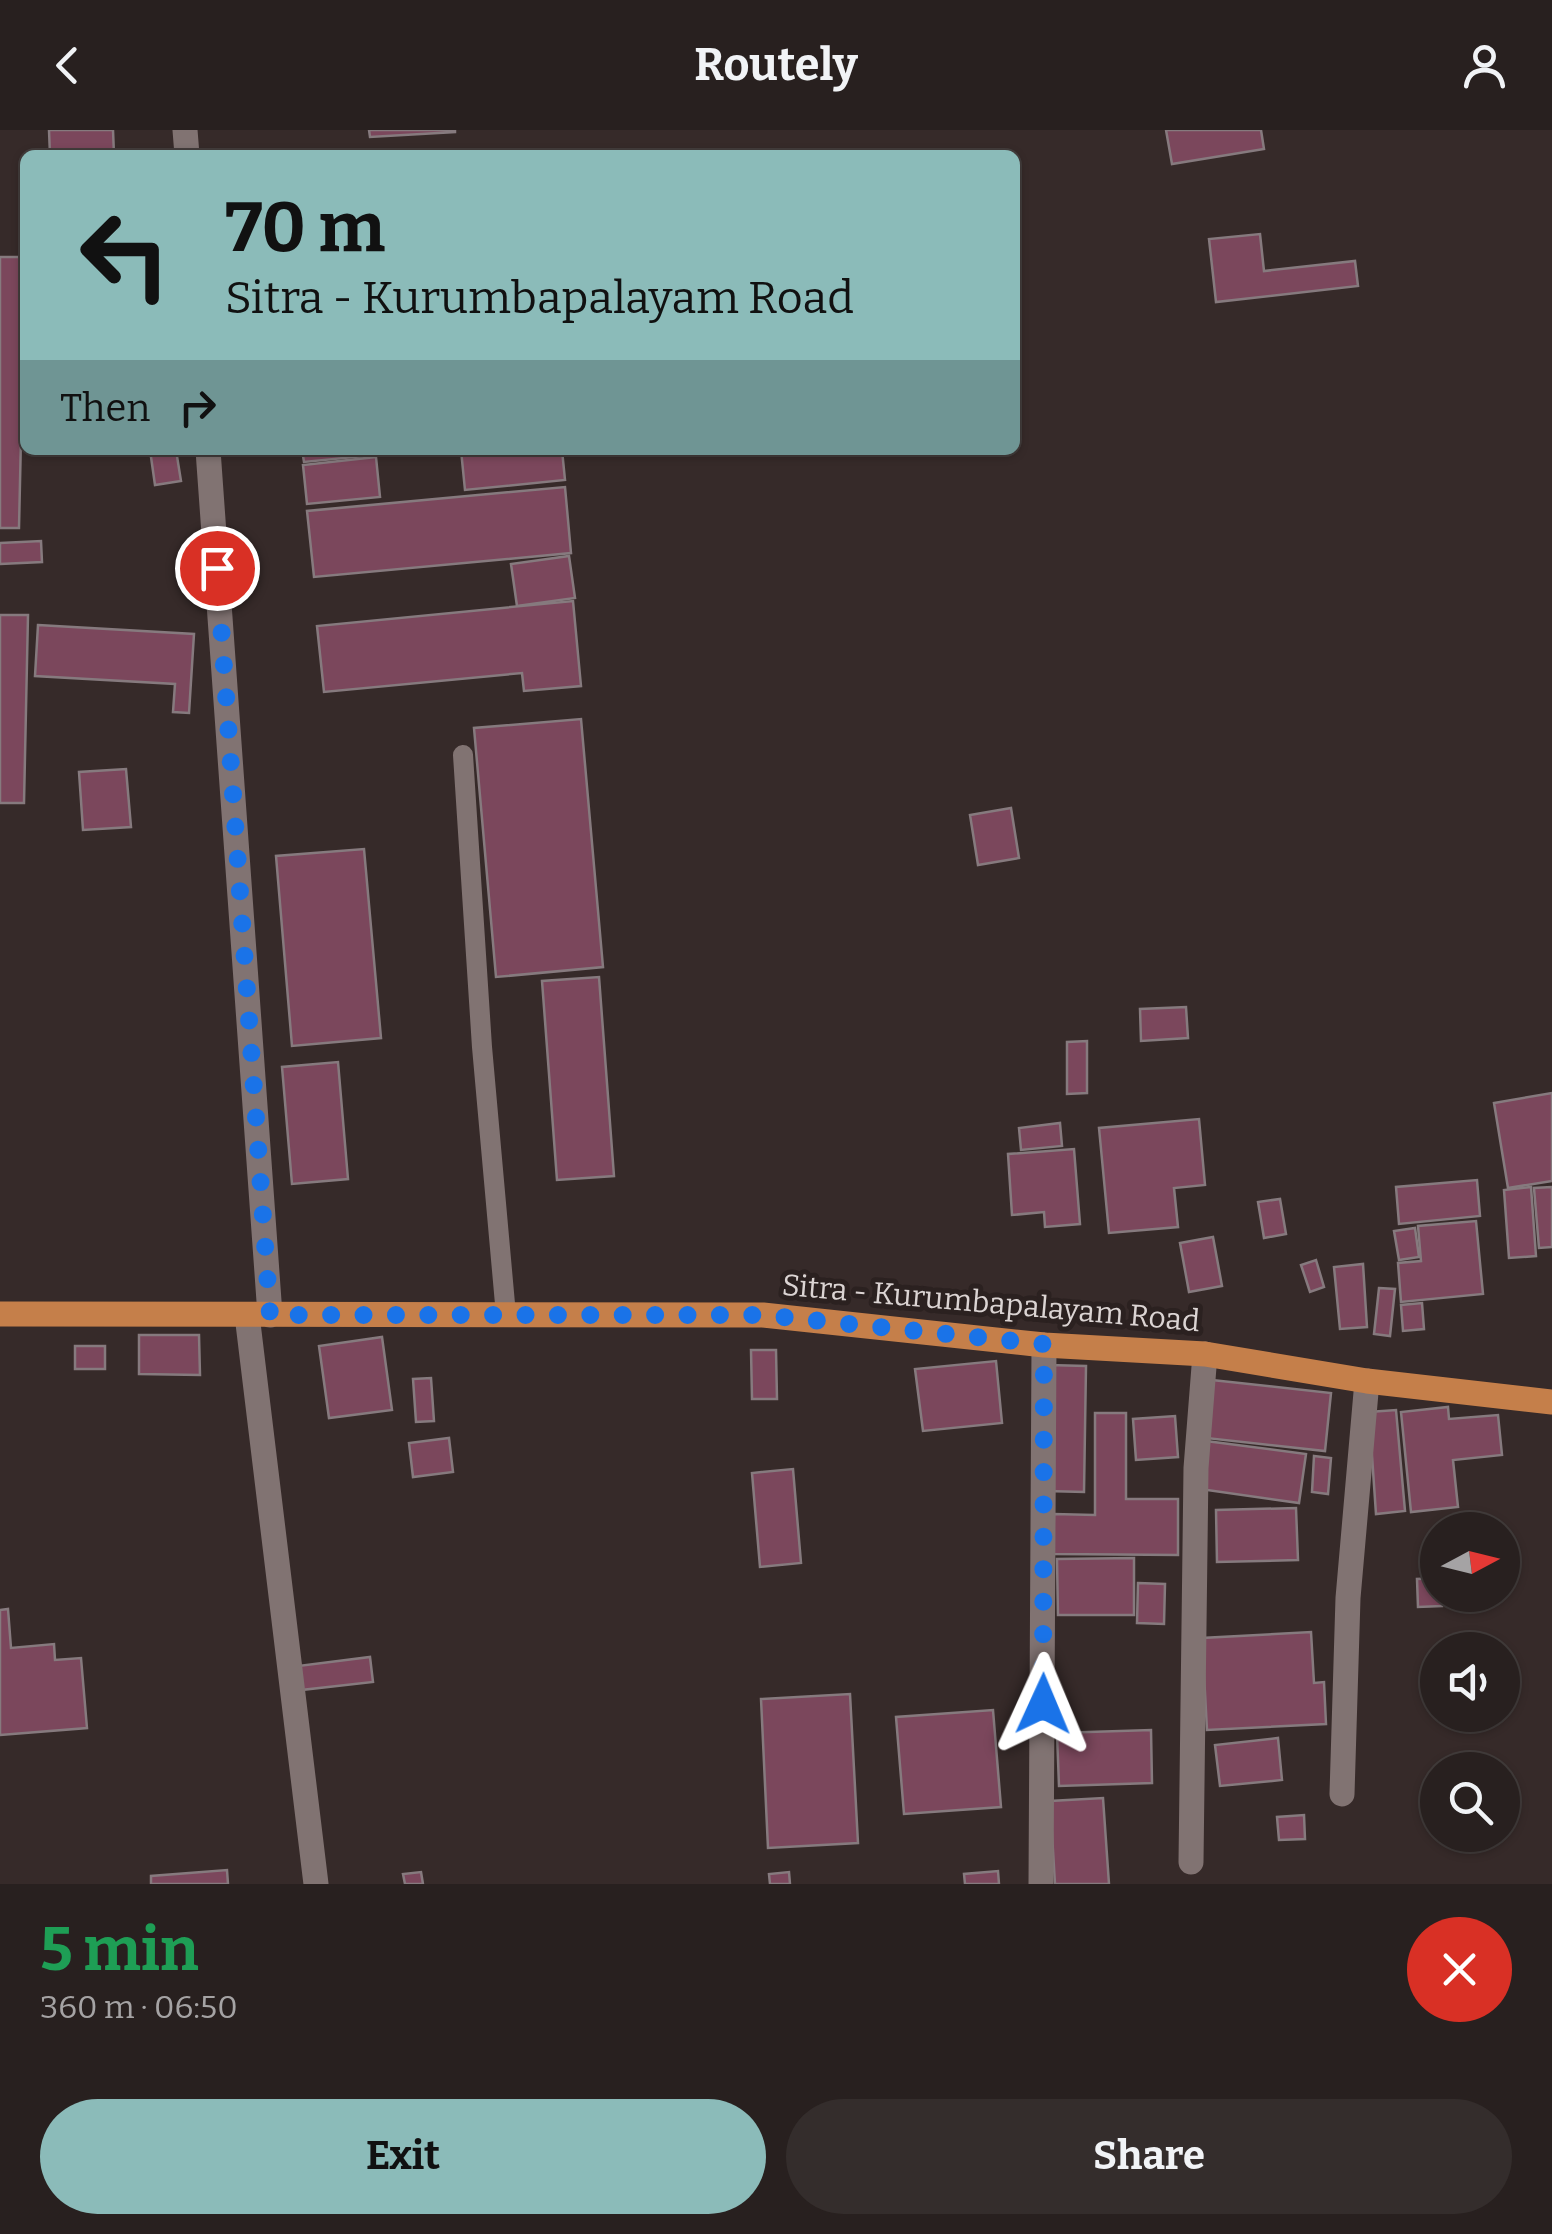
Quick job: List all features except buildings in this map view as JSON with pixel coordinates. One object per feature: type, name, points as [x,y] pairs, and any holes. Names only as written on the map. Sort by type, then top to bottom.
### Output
[{"type":"main road","name":"Sitra - Kurumbapalayam Road","points":[[0,1314],[763,1315],[1044,1344],[1205,1354],[1367,1382],[1552,1402]]},
{"type":"street","points":[[208,455],[258,1315],[316,1884]]},
{"type":"street","points":[[1041,1884],[1044,1344]]},
{"type":"street","points":[[1191,1862],[1196,1468],[1205,1354]]},
{"type":"street","points":[[1342,1794],[1348,1598],[1367,1382]]},
{"type":"lane","points":[[463,755],[482,1046],[506,1315]]},
{"type":"route","points":[[217,568],[270,1315],[763,1315],[1044,1344],[1043,1704]]}]
